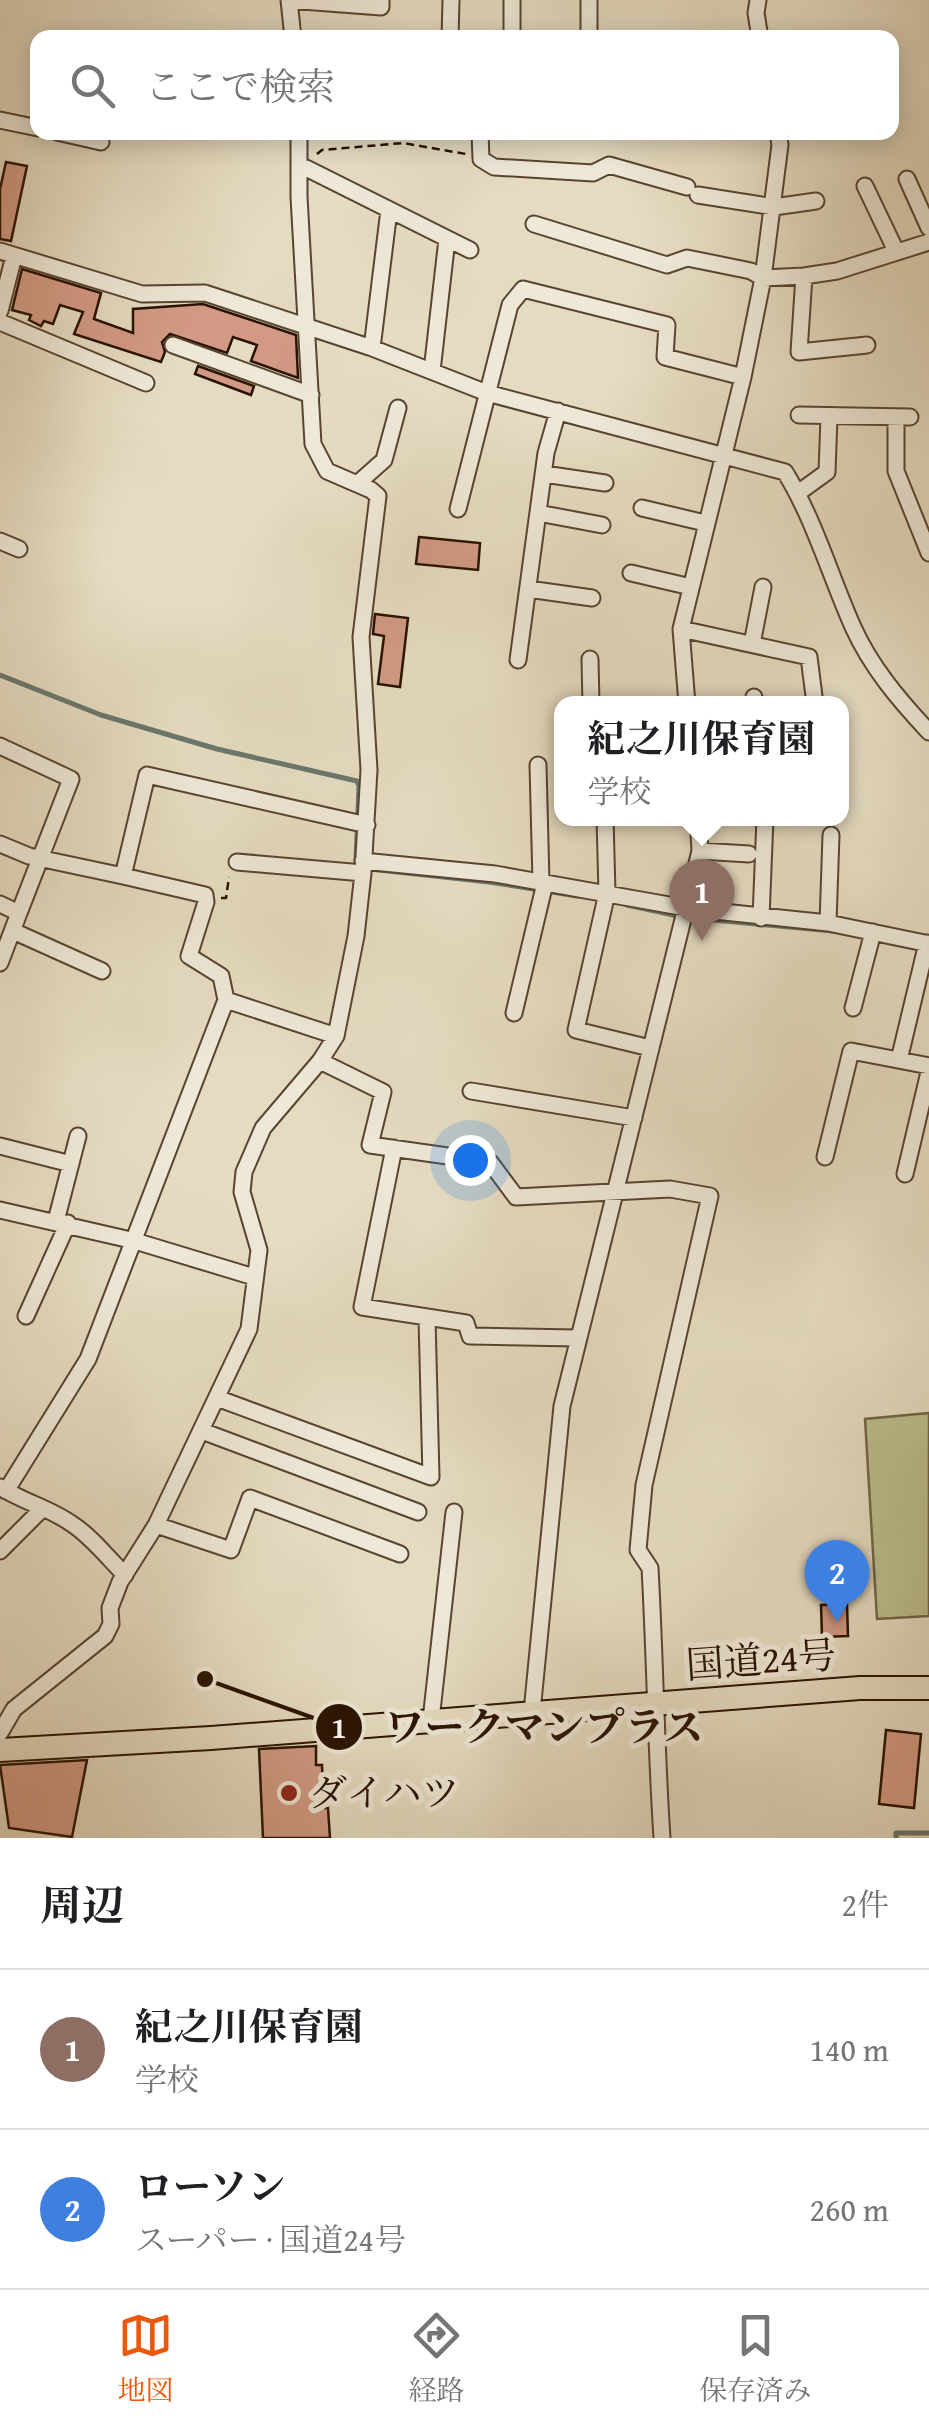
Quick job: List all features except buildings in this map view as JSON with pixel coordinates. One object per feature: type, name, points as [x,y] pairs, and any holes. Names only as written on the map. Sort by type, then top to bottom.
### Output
[{"type":"highway","name":"国道24号","points":[[0,1750],[860,1688],[929,1688]]},
{"type":"street","points":[[292,30],[289,0],[381,7],[382,0]]},
{"type":"street","points":[[450,30],[451,0]]},
{"type":"street","points":[[512,0],[512,30]]},
{"type":"street","points":[[589,0],[589,30]]},
{"type":"street","points":[[758,0],[759,30]]},
{"type":"street","points":[[0,120],[30,126]]},
{"type":"street","points":[[91,140],[100,142]]},
{"type":"street","points":[[0,1732],[14,1710],[106,1636],[111,1624],[110,1608],[124,1575],[156,1525],[249,1329],[259,1250],[242,1192],[244,1172],[263,1128],[320,1061],[336,1036],[356,936],[363,867],[360,823],[368,723],[361,637],[378,496],[326,471],[313,444],[298,140]]},
{"type":"street","points":[[481,140],[482,159],[494,167],[593,173],[609,165],[693,191],[774,207],[816,202]]},
{"type":"street","points":[[686,696],[681,629],[743,377],[763,278],[779,140]]},
{"type":"street","points":[[306,168],[470,250]]},
{"type":"street","points":[[907,179],[929,228]]},
{"type":"street","points":[[865,186],[896,251]]},
{"type":"street","points":[[372,348],[389,210]]},
{"type":"street","points":[[534,224],[666,265],[687,258],[751,271],[763,278],[837,271],[929,242]]},
{"type":"street","points":[[432,372],[447,239]]},
{"type":"street","points":[[0,311],[7,254],[142,294],[205,293],[372,348],[487,393],[785,472],[798,493],[855,631],[894,695],[929,732]]},
{"type":"street","points":[[804,276],[799,352],[867,345]]},
{"type":"street","points":[[458,508],[510,305],[523,289],[668,325],[665,357],[743,377]]},
{"type":"street","points":[[0,322],[146,383]]},
{"type":"street","points":[[173,345],[310,395]]},
{"type":"street","points":[[357,484],[384,460],[398,408]]},
{"type":"street","points":[[518,660],[544,474],[558,411]]},
{"type":"street","points":[[799,415],[903,417],[896,471],[929,553]]},
{"type":"street","points":[[798,493],[827,472],[829,417]]},
{"type":"street","points":[[544,474],[605,483]]},
{"type":"street","points":[[642,508],[705,523]]},
{"type":"street","points":[[538,513],[602,524]]},
{"type":"street","points":[[0,541],[19,549]]},
{"type":"street","points":[[632,573],[691,588]]},
{"type":"street","points":[[752,644],[763,587]]},
{"type":"street","points":[[528,589],[592,598]]},
{"type":"street","points":[[681,629],[809,656],[814,696]]},
{"type":"street","points":[[590,658],[591,696]]},
{"type":"street","points":[[0,746],[71,779],[0,964]]},
{"type":"street","points":[[514,1013],[543,887],[538,765]]},
{"type":"street","points":[[123,876],[147,775],[360,823]]},
{"type":"street","points":[[605,826],[605,899],[576,1030],[650,1048]]},
{"type":"street","points":[[532,1712],[562,1406],[700,852],[698,826]]},
{"type":"street","points":[[761,918],[765,826]]},
{"type":"street","points":[[828,924],[832,835]]},
{"type":"street","points":[[0,844],[40,858],[204,895],[206,902],[189,956],[220,976],[226,1000],[88,1359],[3,1489],[18,1500],[76,1526],[124,1575]]},
{"type":"street","points":[[700,852],[749,854]]},
{"type":"street","points":[[237,862],[363,867],[543,887],[605,899],[828,924],[927,947],[898,1060]]},
{"type":"street","points":[[0,904],[19,913]]},
{"type":"street","points":[[12,930],[102,970]]},
{"type":"street","points":[[853,1008],[872,936]]},
{"type":"street","points":[[226,1000],[336,1036]]},
{"type":"street","points":[[825,1157],[852,1052],[898,1060],[929,1069],[905,1174]]},
{"type":"street","points":[[320,1061],[382,1092],[370,1145],[490,1162],[516,1197],[670,1189],[710,1196],[644,1485],[638,1550],[650,1568],[662,1838]]},
{"type":"street","points":[[471,1091],[634,1118]]},
{"type":"street","points":[[26,1316],[62,1222],[78,1136]]},
{"type":"street","points":[[0,1146],[71,1164]]},
{"type":"street","points":[[394,1148],[362,1307],[466,1322],[470,1336],[577,1338]]},
{"type":"street","points":[[0,1210],[135,1241],[254,1277]]},
{"type":"street","points":[[217,1398],[431,1476],[427,1318]]},
{"type":"street","points":[[202,1431],[418,1512]]},
{"type":"street","points":[[156,1525],[231,1550],[250,1498],[400,1554]]},
{"type":"street","points":[[0,1551],[42,1509]]},
{"type":"street","points":[[431,1720],[454,1512]]},
{"type":"path","points":[[306,168],[322,150],[377,144],[403,144],[482,159]]},
{"type":"path","points":[[204,895],[226,898],[232,860],[237,862]]},
{"type":"green space","points":[[929,1413],[929,1616],[877,1619],[865,1419]]},
{"type":"waterway","points":[[0,675],[101,715],[217,749],[357,781],[356,860],[360,864]]},
{"type":"waterway","points":[[370,869],[577,896]]},
{"type":"waterway","points":[[627,905],[678,916]]},
{"type":"waterway","points":[[692,918],[833,931]]},
{"type":"waterway","points":[[896,1838],[896,1833],[929,1833]]},
{"type":"place","name":"紀之川保育園","points":[[702,941]]},
{"type":"place","name":"ローソン","points":[[837,1622]]},
{"type":"place","name":"ワークマンプラス","points":[[205,1679]]},
{"type":"place","name":"ダイハツ","points":[[289,1793]]}]
